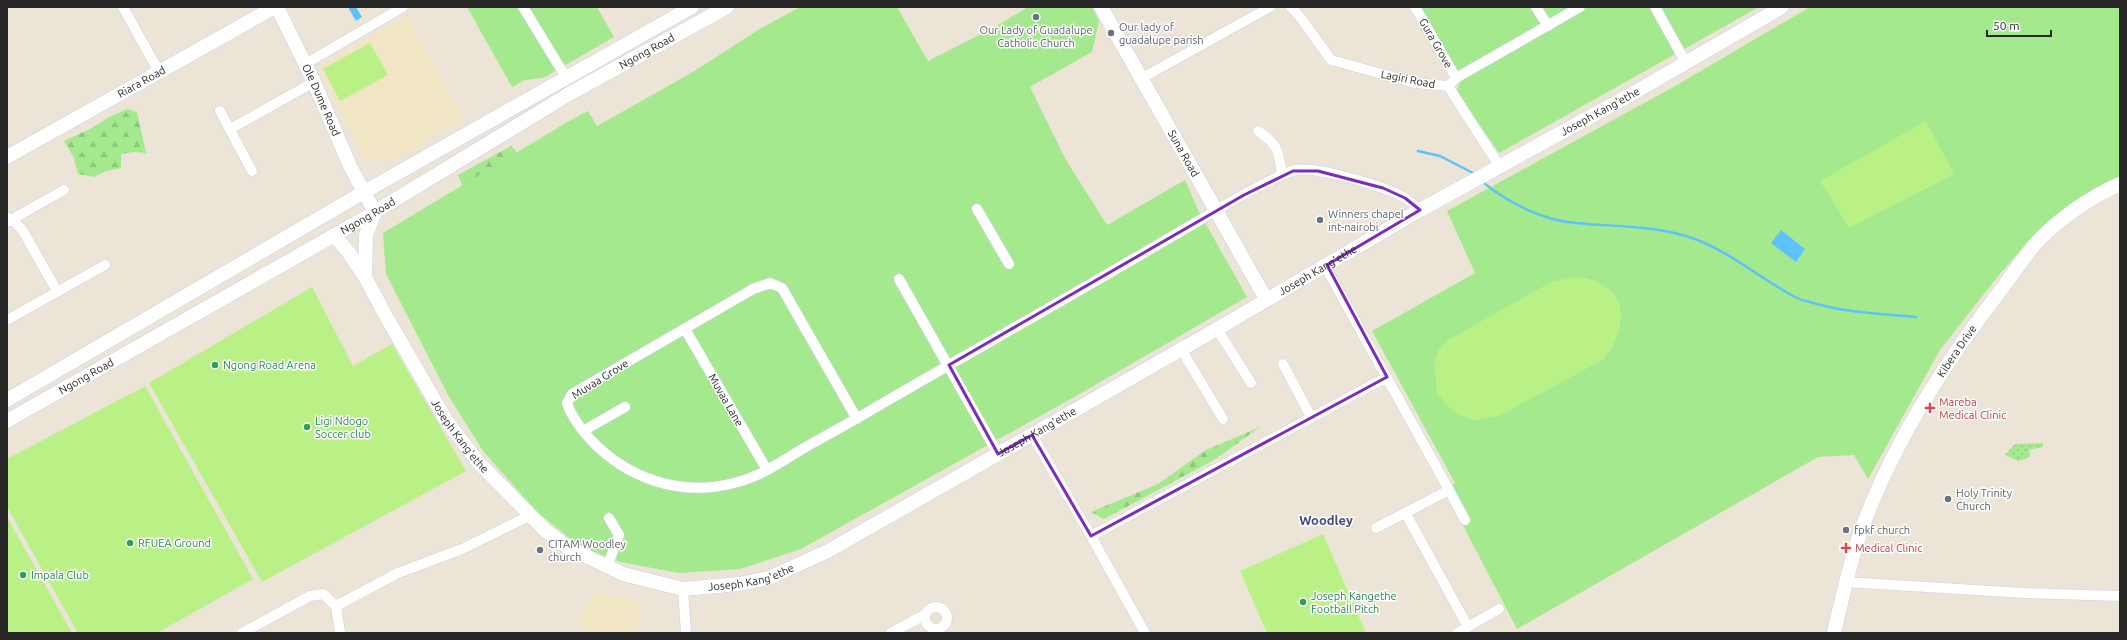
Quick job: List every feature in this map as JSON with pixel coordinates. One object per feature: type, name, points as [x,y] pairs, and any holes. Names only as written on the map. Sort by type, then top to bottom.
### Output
[{"type":"street","points":[[123,7],[159,72]]},
{"type":"street","points":[[236,29],[255,7]]},
{"type":"street","name":"Riara Road","points":[[7,157],[276,7]]},
{"type":"street","name":"Ole Dume Road","points":[[276,7],[314,82],[350,166],[375,212]]},
{"type":"street","points":[[305,64],[403,7]]},
{"type":"street","points":[[523,7],[566,79]]},
{"type":"street","name":"Ngong Road","points":[[7,422],[375,212],[569,94],[727,7]]},
{"type":"street","name":"Suna Road","points":[[1101,7],[1266,299]]},
{"type":"street","points":[[1142,78],[1270,7]]},
{"type":"street","name":"Lagiri Road","points":[[1290,7],[1301,18],[1331,60],[1415,83],[1448,86],[1456,78],[1580,7]]},
{"type":"street","name":"Gura Grove","points":[[1415,7],[1456,78]]},
{"type":"street","points":[[1536,7],[1548,26]]},
{"type":"street","points":[[1655,7],[1686,63]]},
{"type":"street","name":"Joseph Kang'ethe","points":[[334,235],[349,253],[365,277],[446,420],[478,462],[549,534],[564,545],[607,567],[645,580],[683,589],[739,584],[769,578],[828,551],[1217,329],[1420,210],[1686,63],[1782,7]]},
{"type":"street","name":"Ngong Road","points":[[7,400],[364,192],[566,79],[684,9]]},
{"type":"street","points":[[230,129],[314,82]]},
{"type":"street","points":[[1448,86],[1500,167]]},
{"type":"street","points":[[220,111],[252,171]]},
{"type":"street","points":[[1258,131],[1271,139],[1278,151],[1282,175]]},
{"type":"street","points":[[856,419],[1216,211],[1282,175],[1302,169],[1330,173],[1383,188],[1405,198],[1420,210]]},
{"type":"street","name":"Kibera Drive","points":[[1834,633],[1845,582],[1861,530],[1894,454],[1970,328],[2041,237],[2070,212],[2106,190],[2120,184]]},
{"type":"street","points":[[57,291],[22,231],[9,220],[64,190]]},
{"type":"street","points":[[977,208],[1009,264]]},
{"type":"street","points":[[365,277],[366,235],[375,212]]},
{"type":"street","points":[[7,320],[105,265]]},
{"type":"street","points":[[1325,266],[1465,520]]},
{"type":"street","points":[[899,278],[998,454]]},
{"type":"street","name":"Muvaa Grove","points":[[770,283],[780,286],[856,419],[767,470],[737,482],[708,488],[685,487],[650,480],[614,462],[583,431],[568,408],[567,400],[572,394],[762,285],[770,283]]},
{"type":"street","name":"Muvaa Lane","points":[[685,329],[767,470]]},
{"type":"street","points":[[1217,329],[1251,383]]},
{"type":"street","points":[[1181,349],[1223,419]]},
{"type":"street","points":[[1283,364],[1311,417]]},
{"type":"street","points":[[1091,536],[1387,377]]},
{"type":"street","points":[[583,431],[625,406]]},
{"type":"street","points":[[1032,434],[1091,536],[1144,633]]},
{"type":"street","points":[[1376,528],[1406,514],[1449,490]]},
{"type":"street","points":[[1406,514],[1468,627]]},
{"type":"street","points":[[336,606],[398,572],[462,549],[531,515]]},
{"type":"street","points":[[607,567],[619,535],[609,518]]},
{"type":"street","points":[[1845,582],[2024,593],[2120,596]]},
{"type":"street","points":[[683,589],[686,633]]},
{"type":"street","points":[[242,633],[310,596],[323,594],[336,606],[340,633]]},
{"type":"street","points":[[1457,633],[1500,609]]},
{"type":"street","points":[[891,633],[926,614]]},
{"type":"highlighted area","points":[[1293,171],[1318,171],[1383,188],[1405,198],[1420,210],[1327,265],[1387,377],[1091,536],[1032,435],[998,454],[949,365],[1244,195]]},
{"type":"shaded area","points":[[406,15],[463,117],[414,149],[391,160],[365,160],[318,67]]},
{"type":"shaded area","points":[[594,593],[634,600],[642,617],[633,633],[584,633],[578,622]]},
{"type":"green space","points":[[467,7],[597,7],[614,37],[543,78],[525,80],[512,87]]},
{"type":"green space","points":[[800,7],[897,7],[928,61],[995,27],[1028,7],[1092,7],[1099,21],[1092,52],[1030,87],[1066,160],[1107,225],[1185,180],[1198,210],[1247,297],[1076,396],[801,549],[740,569],[679,573],[620,562],[578,545],[537,512],[483,451],[448,395],[386,274],[383,233],[569,121],[588,111],[597,126],[693,72],[758,30]]},
{"type":"green space","points":[[1412,7],[1759,7],[1499,153],[1456,91],[1460,83]]},
{"type":"green space","points":[[1810,7],[2120,7],[2120,177],[2078,200],[2040,228],[1998,276],[1940,350],[1868,479],[1854,455],[1818,457],[1517,629],[1444,489],[1455,483],[1372,331],[1475,273],[1447,211],[1670,89]]},
{"type":"green space","points":[[370,43],[388,75],[340,101],[323,69]]},
{"type":"green space","points":[[127,109],[137,112],[146,153],[133,152],[121,154],[121,168],[106,171],[94,177],[78,174],[74,158],[64,141]]},
{"type":"green space","points":[[1926,121],[1954,174],[1849,228],[1820,181]]},
{"type":"green space","points":[[511,146],[520,156],[464,189],[458,175]]},
{"type":"green space","points":[[1575,277],[1593,280],[1606,286],[1615,295],[1620,306],[1621,318],[1619,332],[1604,359],[1501,415],[1475,420],[1459,415],[1447,405],[1437,393],[1434,364],[1439,349],[1448,340],[1551,282]]},
{"type":"green space","name":"Ligi Ndogo Soccer club","points":[[312,287],[353,366],[392,344],[466,471],[262,582],[149,383]]},
{"type":"green space","name":"RFUEA Ground","points":[[145,386],[253,579],[157,633],[78,633],[7,507],[7,459]]},
{"type":"green space","points":[[1260,427],[1214,460],[1104,519],[1091,512],[1158,484],[1206,450]]},
{"type":"green space","points":[[2043,443],[2043,447],[2029,450],[2030,457],[2018,461],[2005,455],[2015,444]]},
{"type":"green space","name":"Impala Club","points":[[7,517],[72,633],[7,633]]},
{"type":"green space","name":"Joseph Kangethe Football Pitch","points":[[1323,534],[1366,633],[1267,633],[1240,571]]},
{"type":"water","points":[[348,7],[356,7],[362,17],[356,21]]},
{"type":"water","points":[[1781,230],[1805,249],[1796,262],[1771,243]]},
{"type":"waterway","points":[[1418,151],[1440,156],[1473,173]]},
{"type":"waterway","points":[[1485,184],[1506,198],[1540,215],[1576,223],[1636,227],[1666,231],[1695,239],[1722,252],[1784,291],[1802,300],[1829,307],[1854,311],[1916,317]]},
{"type":"place","name":"Our Lady of Guadalupe Catholic Church","points":[[1036,17]]},
{"type":"place","name":"Our lady of guadalupe parish","points":[[1111,33]]},
{"type":"place","name":"Winners chapel int-nairobi","points":[[1320,220]]},
{"type":"place","name":"Ngong Road Arena","points":[[215,365]]},
{"type":"place","name":"Mareba Medical Clinic","points":[[1930,408]]},
{"type":"place","name":"Ligi Ndogo Soccer club","points":[[307,427]]},
{"type":"place","name":"Holy Trinity Church","points":[[1948,499]]},
{"type":"place","name":"fpkf church","points":[[1846,530]]},
{"type":"place","name":"RFUEA Ground","points":[[130,543]]},
{"type":"place","name":"Medical Clinic","points":[[1846,548]]},
{"type":"place","name":"CITAM Woodley church","points":[[540,550]]},
{"type":"place","name":"Impala Club","points":[[23,575]]},
{"type":"place","name":"Joseph Kangethe Football Pitch","points":[[1303,602]]},
{"type":"district","name":"Woodley","points":[[1326,520]]}]
